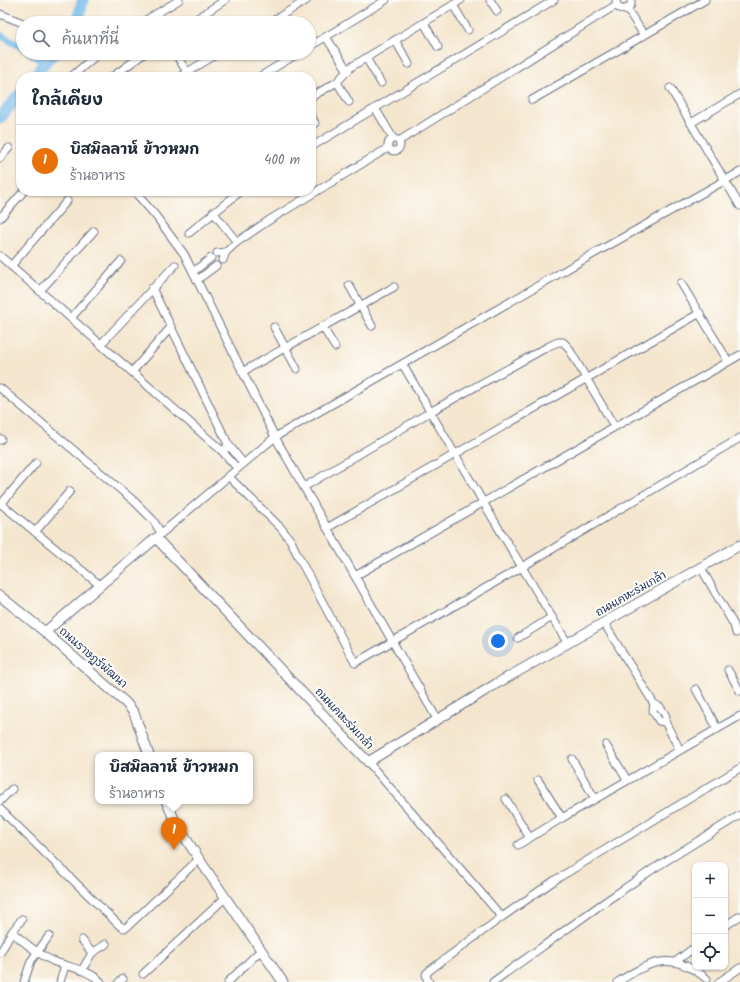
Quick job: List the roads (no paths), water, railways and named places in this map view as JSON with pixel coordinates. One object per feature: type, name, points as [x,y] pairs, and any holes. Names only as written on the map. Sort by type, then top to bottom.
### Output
[{"type":"street","points":[[153,16],[179,0]]},
{"type":"street","points":[[201,16],[225,0]]},
{"type":"street","points":[[279,16],[298,2],[306,0]]},
{"type":"street","points":[[316,43],[386,0]]},
{"type":"street","points":[[316,94],[337,82],[348,71],[366,58],[461,0]]},
{"type":"street","points":[[490,0],[497,11]]},
{"type":"street","points":[[316,144],[554,0]]},
{"type":"street","points":[[627,9],[631,0]]},
{"type":"street","points":[[532,100],[705,0]]},
{"type":"street","points":[[388,148],[387,142],[396,139],[616,3],[622,10],[627,9]]},
{"type":"street","points":[[453,5],[468,30]]},
{"type":"street","points":[[627,9],[644,35]]},
{"type":"street","points":[[0,14],[16,20]]},
{"type":"street","points":[[424,23],[438,47]]},
{"type":"street","points":[[326,37],[348,71]]},
{"type":"street","points":[[395,40],[409,64]]},
{"type":"street","points":[[366,58],[381,83]]},
{"type":"street","points":[[77,72],[91,60]]},
{"type":"street","points":[[119,72],[135,60]]},
{"type":"street","points":[[179,60],[187,72],[207,60]]},
{"type":"street","points":[[268,72],[288,60]]},
{"type":"street","points":[[337,82],[349,102]]},
{"type":"street","points":[[670,88],[740,206]]},
{"type":"street","points":[[691,123],[740,94]]},
{"type":"street","points":[[375,108],[400,147],[398,150],[391,151],[388,148]]},
{"type":"street","points":[[0,158],[9,148]]},
{"type":"street","points":[[316,192],[388,148]]},
{"type":"street","points":[[45,632],[275,437],[740,172]]},
{"type":"street","points":[[0,218],[20,196]]},
{"type":"street","points":[[138,196],[155,215],[184,254],[275,437],[438,720]]},
{"type":"street","points":[[188,233],[234,196]]},
{"type":"street","points":[[223,260],[226,252],[238,242],[271,219],[309,196]]},
{"type":"street","points":[[11,266],[67,201]]},
{"type":"street","points":[[213,212],[238,242]]},
{"type":"street","points":[[40,291],[94,231]]},
{"type":"street","points":[[217,253],[226,252]]},
{"type":"street","points":[[0,256],[221,450],[237,468]]},
{"type":"street","points":[[193,272],[211,258]]},
{"type":"street","points":[[71,318],[121,261]]},
{"type":"street","points":[[101,344],[175,265]]},
{"type":"street","points":[[198,280],[216,266]]},
{"type":"street","points":[[681,283],[728,361]]},
{"type":"street","points":[[348,285],[372,326]]},
{"type":"street","points":[[242,372],[359,305],[394,287]]},
{"type":"street","points":[[152,288],[228,444],[243,463]]},
{"type":"street","points":[[327,528],[700,313]]},
{"type":"street","points":[[132,372],[170,326]]},
{"type":"street","points":[[274,326],[297,369]]},
{"type":"street","points":[[322,326],[335,347]]},
{"type":"street","points":[[304,487],[430,412],[558,342],[563,342],[568,347],[614,426]]},
{"type":"street","points":[[355,576],[740,355]]},
{"type":"street","points":[[403,365],[568,644]]},
{"type":"street","points":[[0,388],[134,501],[153,520],[158,535]]},
{"type":"street","points":[[228,476],[281,528],[291,541],[355,663],[522,567],[740,438]]},
{"type":"street","points":[[221,450],[225,450],[228,444]]},
{"type":"street","points":[[36,463],[1,503],[101,586]]},
{"type":"street","points":[[35,532],[70,491]]},
{"type":"street","name":"ถนนเคหะร่มเกล้า","points":[[158,535],[368,762],[740,545]]},
{"type":"street","points":[[701,568],[730,619],[736,633]]},
{"type":"street","name":"ถนนราษฏร์พัฒนา","points":[[0,596],[45,632],[121,698],[130,708],[137,722],[148,752]]},
{"type":"street","points":[[518,638],[552,617]]},
{"type":"street","points":[[604,623],[654,704],[653,711],[659,721],[665,722],[680,750]]},
{"type":"street","points":[[728,670],[740,691]]},
{"type":"street","points":[[696,689],[718,728]]},
{"type":"street","points":[[518,845],[627,780],[740,716]]},
{"type":"street","points":[[606,745],[627,780]]},
{"type":"street","points":[[572,759],[595,799]]},
{"type":"street","points":[[368,762],[502,917]]},
{"type":"street","points":[[429,982],[426,974],[430,970],[555,880],[740,768]]},
{"type":"street","points":[[538,780],[562,818]]},
{"type":"street","points":[[0,801],[12,789]]},
{"type":"street","points":[[506,799],[530,838]]},
{"type":"street","points":[[167,804],[177,825],[199,859],[283,982]]},
{"type":"street","points":[[0,809],[114,921],[124,928],[127,928],[199,859]]},
{"type":"street","points":[[493,982],[653,869],[740,815]]},
{"type":"street","points":[[143,974],[225,898]]},
{"type":"street","points":[[728,924],[740,916]]},
{"type":"street","points":[[0,953],[22,918]]},
{"type":"street","points":[[12,932],[37,952],[65,966],[92,974],[101,982]]},
{"type":"street","points":[[24,982],[31,961],[48,936]]},
{"type":"street","points":[[82,940],[92,953]]},
{"type":"street","points":[[82,970],[92,953],[106,944]]},
{"type":"street","points":[[674,962],[692,949]]},
{"type":"street","points":[[228,982],[260,950]]},
{"type":"street","points":[[618,982],[644,966],[653,963],[674,962],[685,965],[706,981],[713,977],[719,982],[740,968]]},
{"type":"street","points":[[60,982],[65,966]]},
{"type":"waterway","points":[[79,16],[83,0]]},
{"type":"waterway","points":[[0,35],[16,44]]},
{"type":"waterway","points":[[40,60],[45,64]]},
{"type":"waterway","points":[[38,72],[47,60]]},
{"type":"waterway","points":[[0,118],[16,99]]},
{"type":"place","name":"บิสมิลลาห์ ข้าวหมก","points":[[174,850]]}]
